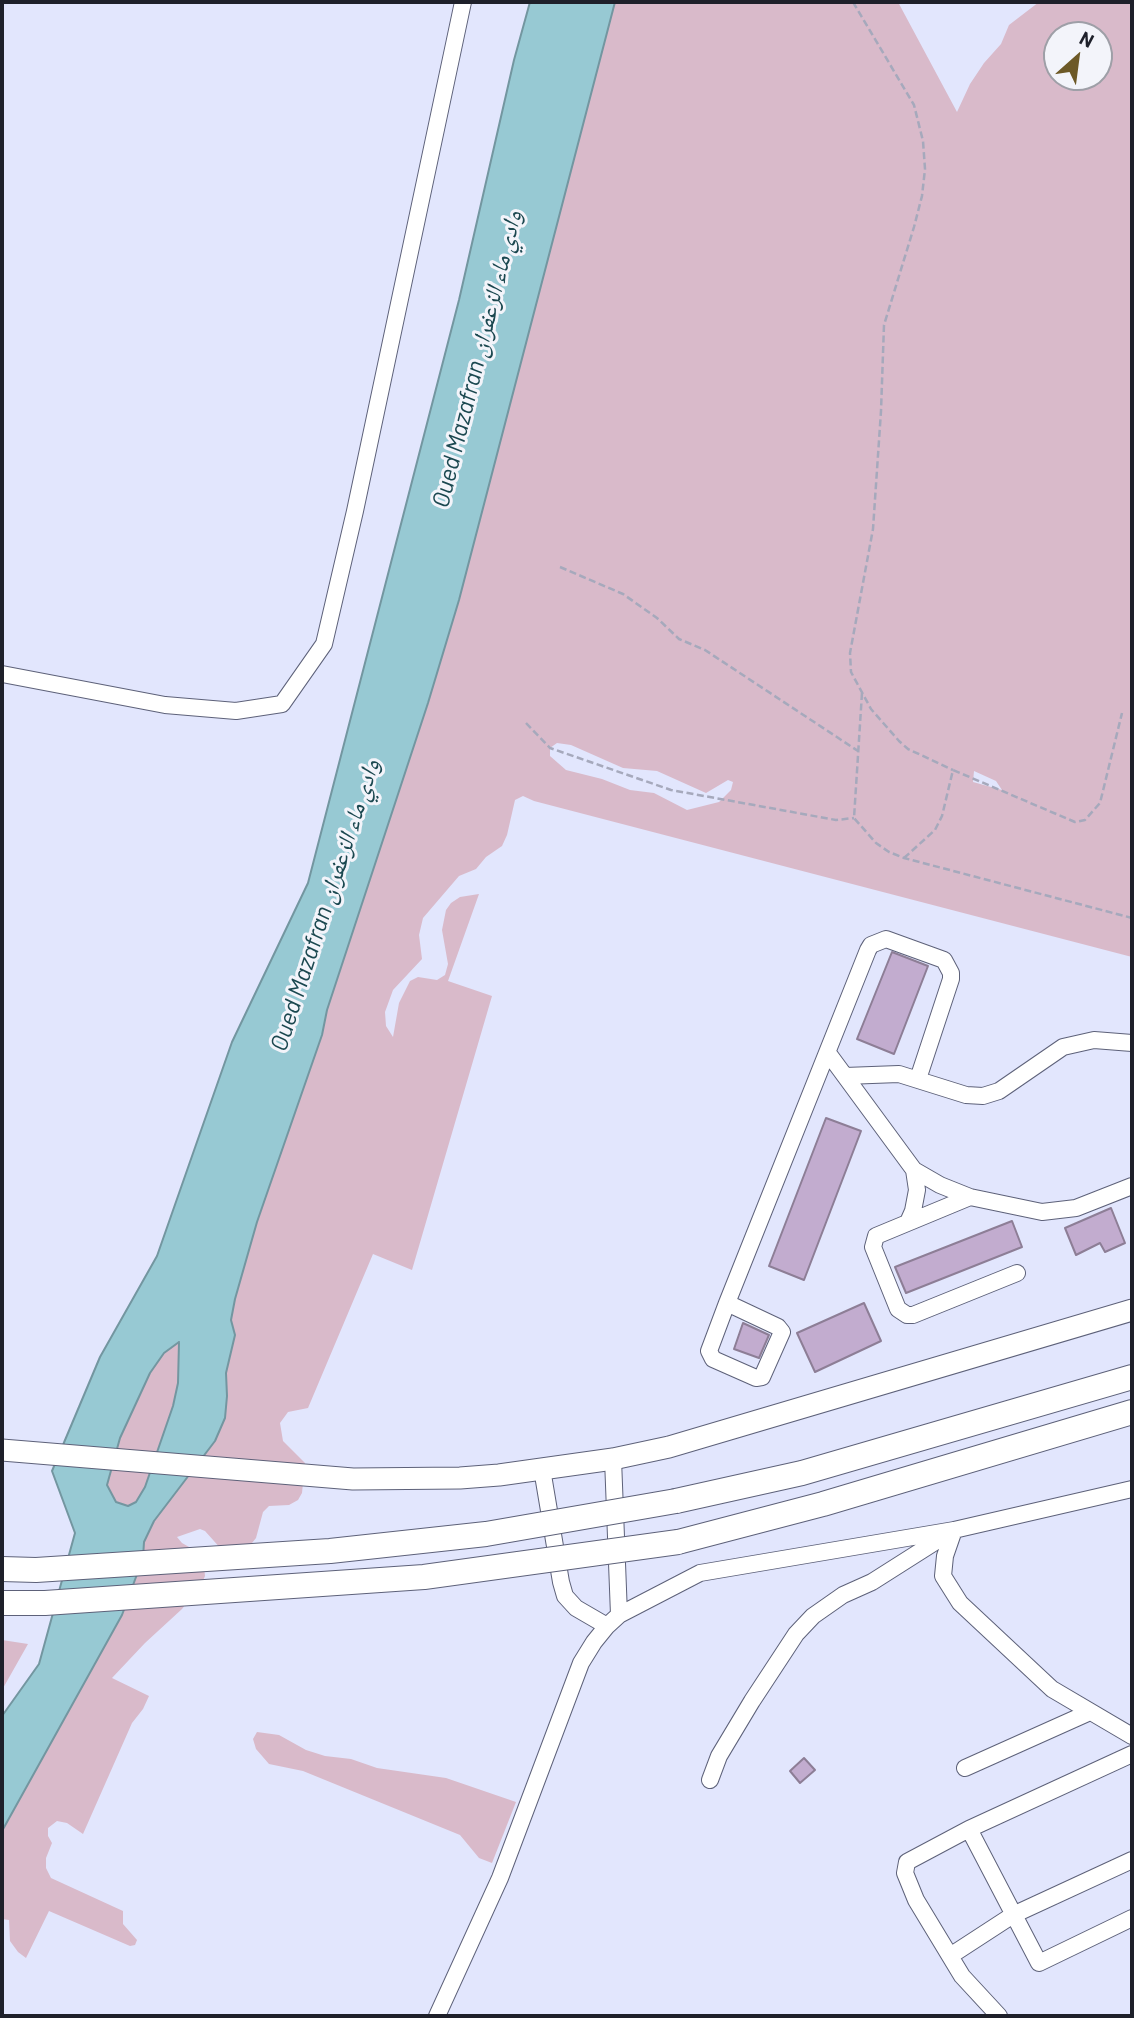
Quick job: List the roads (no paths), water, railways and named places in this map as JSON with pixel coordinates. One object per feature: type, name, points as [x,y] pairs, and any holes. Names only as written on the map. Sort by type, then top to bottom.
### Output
[{"type":"highway","points":[[2,1569],[36,1570],[330,1552],[486,1534],[676,1501],[802,1473],[1132,1377]]},
{"type":"highway","points":[[2,1603],[46,1603],[424,1577],[678,1542],[823,1504],[1132,1412]]},
{"type":"main road","points":[[2,1450],[364,1479],[460,1478],[542,1469],[612,1459],[704,1436],[1132,1310]]},
{"type":"street","points":[[2,674],[165,705],[236,711],[282,704],[324,644],[355,511],[463,2]]},
{"type":"street","points":[[727,1303],[778,1327],[782,1332],[762,1377],[755,1378],[710,1357],[709,1351],[727,1303],[868,950],[871,945],[886,939],[944,960],[951,973],[918,1079]]},
{"type":"street","points":[[845,1076],[889,1073],[918,1079],[965,1095],[983,1096],[999,1091],[1063,1047],[1094,1040],[1132,1043]]},
{"type":"street","points":[[828,1053],[914,1170],[940,1185],[970,1197],[1042,1212],[1076,1208],[1132,1186]]},
{"type":"street","points":[[909,1220],[917,1191],[914,1170]]},
{"type":"street","points":[[970,1197],[879,1233],[873,1243],[895,1304],[902,1313],[913,1315],[1017,1273]]},
{"type":"street","points":[[612,1459],[613,1621]]},
{"type":"street","points":[[542,1469],[565,1597],[576,1608],[613,1621]]},
{"type":"street","points":[[437,2016],[500,1878],[581,1663],[594,1642],[613,1621],[700,1573],[954,1530],[1132,1489]]},
{"type":"street","points":[[954,1530],[945,1556],[943,1576],[960,1603],[1052,1689],[1132,1736]]},
{"type":"street","points":[[710,1780],[719,1756],[751,1701],[796,1634],[813,1616],[843,1595],[872,1582],[954,1530]]},
{"type":"street","points":[[965,1768],[1090,1712]]},
{"type":"street","points":[[999,2016],[962,1976],[916,1900],[905,1873],[907,1862],[969,1829],[1132,1754]]},
{"type":"street","points":[[969,1829],[1039,1962],[1132,1918]]},
{"type":"street","points":[[950,1956],[1013,1915],[1132,1860]]},
{"type":"water","name":"Oued Mazafran وادي ماء الزعفران","points":[[530,2],[615,2],[459,600],[327,1010],[322,1035],[257,1222],[235,1299],[231,1320],[235,1335],[226,1373],[225,1418],[215,1441],[154,1521],[144,1542],[143,1558],[122,1615],[2,1831],[2,1716],[39,1664],[75,1533],[52,1471],[100,1357],[157,1256],[232,1042],[308,883],[459,300],[514,60]],"holes":[[[179,1342],[178,1383],[173,1406],[145,1487],[136,1502],[128,1506],[116,1502],[107,1485],[120,1438],[150,1373],[164,1353]]]}]
